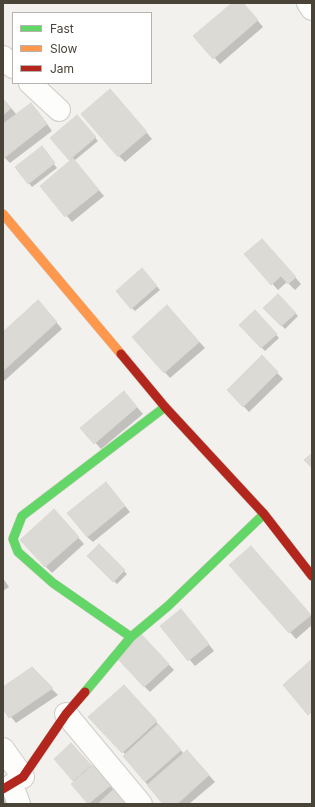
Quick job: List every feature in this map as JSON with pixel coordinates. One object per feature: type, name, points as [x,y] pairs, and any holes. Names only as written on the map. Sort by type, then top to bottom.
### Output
[{"type":"street","points":[[308,3],[312,9]]},
{"type":"street","points":[[3,57],[12,66]]},
{"type":"street","points":[[31,84],[58,110]]},
{"type":"street","points":[[3,214],[165,407],[264,514],[309,567]]},
{"type":"street","points":[[131,637],[53,583],[18,552],[13,539],[22,516],[165,407]]},
{"type":"street","points":[[14,789],[66,714],[131,637],[168,606],[264,514]]},
{"type":"street","points":[[66,714],[141,804]]},
{"type":"street","points":[[3,749],[14,789]]},
{"type":"building","points":[[232,3],[243,3],[258,20],[213,59],[193,36]]},
{"type":"building","points":[[110,89],[147,132],[118,157],[81,114]]},
{"type":"building","points":[[3,99],[11,108],[3,115]]},
{"type":"building","points":[[31,103],[47,124],[4,158],[3,124]]},
{"type":"building","points":[[77,115],[96,137],[69,160],[50,138]]},
{"type":"building","points":[[42,146],[55,163],[28,184],[15,167]]},
{"type":"building","points":[[73,158],[99,190],[65,217],[40,186]]},
{"type":"building","points":[[262,239],[296,277],[288,284],[281,276],[271,285],[244,254]]},
{"type":"building","points":[[142,268],[157,286],[131,309],[116,291]]},
{"type":"building","points":[[278,294],[296,313],[281,326],[263,308]]},
{"type":"building","points":[[38,300],[57,322],[3,371],[3,332]]},
{"type":"building","points":[[167,305],[199,342],[164,373],[132,337]]},
{"type":"building","points":[[255,310],[277,334],[261,348],[239,325]]},
{"type":"building","points":[[262,355],[278,372],[243,407],[227,390]]},
{"type":"building","points":[[124,391],[137,407],[94,444],[80,428]]},
{"type":"building","points":[[312,453],[312,468],[304,460]]},
{"type":"building","points":[[106,482],[125,506],[87,537],[67,513]]},
{"type":"building","points":[[54,509],[79,537],[45,567],[20,540]]},
{"type":"building","points":[[99,544],[125,570],[113,582],[87,556]]},
{"type":"building","points":[[251,546],[311,615],[289,633],[229,565]]},
{"type":"building","points":[[181,609],[209,644],[188,661],[160,626]]},
{"type":"building","points":[[141,634],[169,664],[144,687],[116,657]]},
{"type":"building","points":[[312,659],[312,712],[308,715],[283,685]]},
{"type":"building","points":[[32,667],[53,688],[9,718],[3,709],[3,687]]},
{"type":"building","points":[[124,685],[157,721],[122,753],[88,717]]},
{"type":"building","points":[[158,724],[181,750],[145,782],[123,756]]},
{"type":"building","points":[[71,743],[91,765],[73,781],[54,759]]},
{"type":"building","points":[[187,750],[209,775],[177,804],[163,804],[147,785]]},
{"type":"building","points":[[93,765],[111,785],[88,804],[71,784]]},
{"type":"building","points":[[117,786],[134,804],[98,804]]},
{"type":"traffic: fast","points":[[131,637],[53,583],[18,552],[13,539],[22,516],[165,407]]},
{"type":"traffic: fast","points":[[85,692],[131,637],[168,606],[264,514]]},
{"type":"traffic: slow","points":[[3,214],[121,354]]},
{"type":"traffic: jam","points":[[121,354],[165,407],[264,514],[312,576]]},
{"type":"traffic: jam","points":[[3,789],[23,777],[66,714],[85,692]]}]
